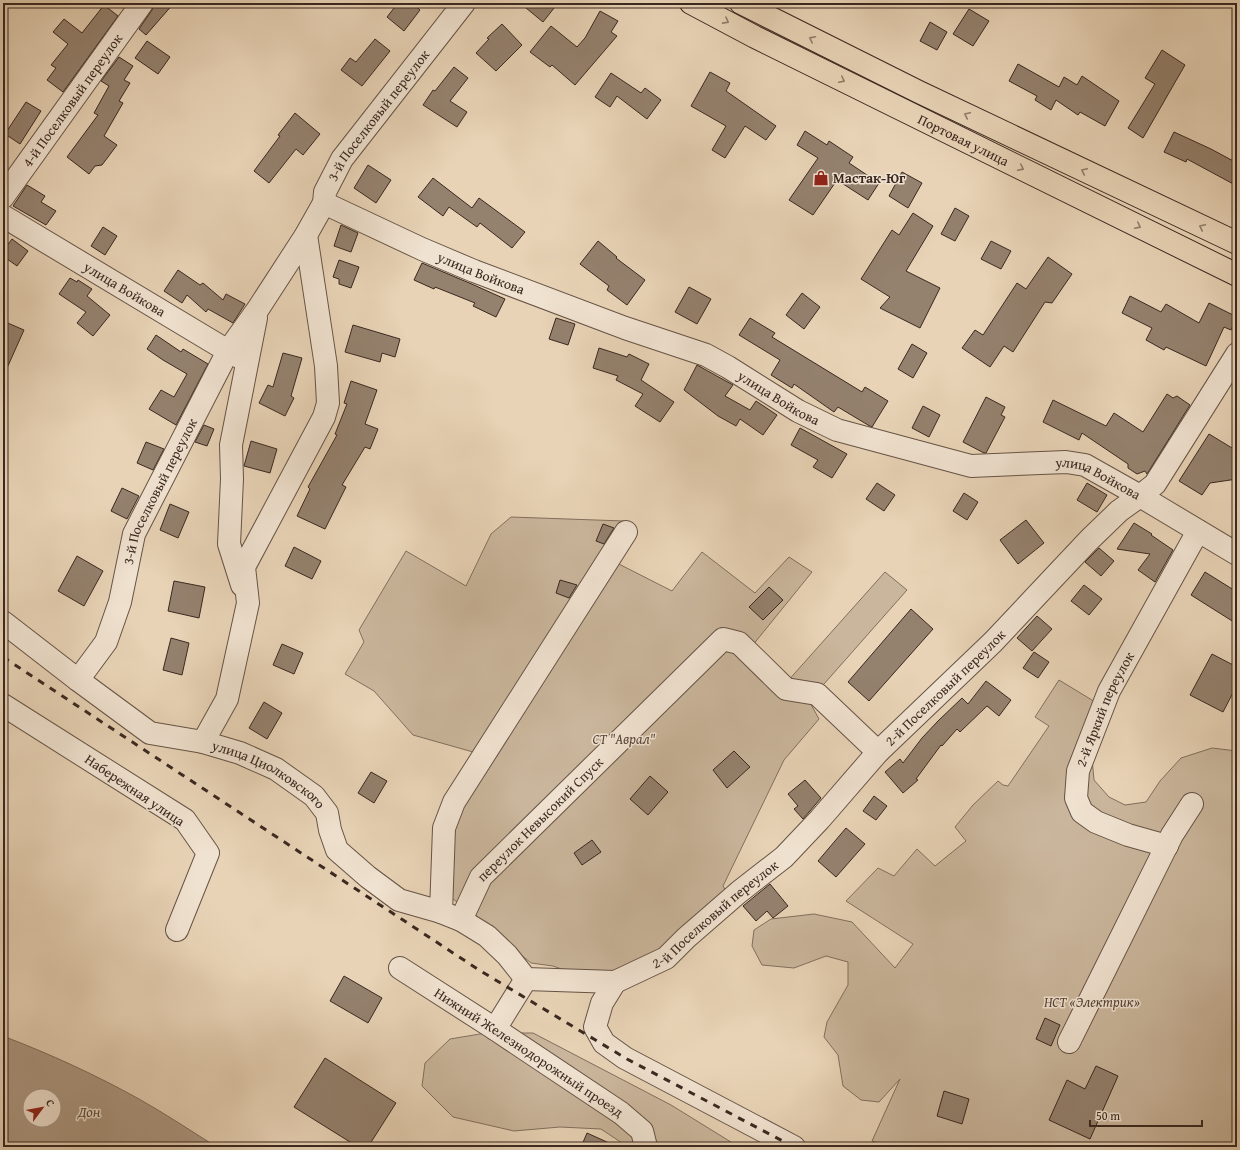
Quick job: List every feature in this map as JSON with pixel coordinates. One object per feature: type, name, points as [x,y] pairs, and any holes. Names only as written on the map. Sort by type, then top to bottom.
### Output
[{"type":"main road","name":"Портовая улица","points":[[691,3],[755,37],[1237,275]]},
{"type":"main road","name":"Портовая улица","points":[[741,3],[919,92],[1237,243]]},
{"type":"street","name":"3-й Поселковый переулок","points":[[78,680],[106,642],[120,602],[134,534],[228,352],[306,235],[324,203],[325,192],[342,159],[464,3]]},
{"type":"street","name":"4-й Поселковый переулок","points":[[3,197],[133,6]]},
{"type":"street","name":"улица Войкова","points":[[324,203],[422,249],[474,271],[625,328],[706,355],[798,411],[837,430],[971,466],[1066,462],[1085,465],[1237,554]]},
{"type":"street","name":"улица Войкова","points":[[3,216],[228,352],[247,361]]},
{"type":"street","points":[[203,742],[227,699],[248,603],[244,567],[324,417],[328,403],[326,366],[306,235]]},
{"type":"street","name":"3-й Поселковый переулок","points":[[248,603],[229,544],[232,479],[231,444],[258,309]]},
{"type":"street","name":"2-й Поселковый переулок","points":[[615,982],[666,958],[686,938],[739,892],[784,856],[820,819],[878,752],[993,642],[1104,525],[1119,511],[1155,484],[1237,354]]},
{"type":"street","name":"2-й Яркий переулок","points":[[1167,846],[1128,835],[1096,822],[1082,812],[1076,798],[1078,771],[1109,691],[1198,531]]},
{"type":"street","points":[[441,912],[444,828],[454,802],[626,532]]},
{"type":"street","name":"улица Циолковского","points":[[3,622],[150,733],[203,742],[240,753],[276,769],[314,796],[327,813],[330,830],[338,850],[368,877],[399,900],[441,912],[461,920],[487,936],[507,955],[526,979]]},
{"type":"street","name":"переулок Невысокий Спуск","points":[[461,920],[481,877],[723,639],[739,643],[786,689],[816,694],[878,752]]},
{"type":"street","name":"Набережная улица","points":[[3,705],[185,820],[208,853],[177,930]]},
{"type":"street","points":[[1069,1042],[1167,846],[1192,804]]},
{"type":"street","name":"Нижний Железнодорожный проезд","points":[[400,968],[621,1113],[642,1132],[646,1147]]},
{"type":"street","points":[[495,1029],[526,979],[615,982],[602,1003],[596,1027],[604,1043],[625,1058],[794,1147]]},
{"type":"green space","name":"СТ \"Аврал\"","points":[[511,517],[624,521],[627,526],[609,559],[672,591],[702,552],[755,593],[789,557],[812,572],[748,651],[786,683],[885,572],[907,590],[809,701],[819,719],[784,760],[723,886],[728,894],[680,938],[601,983],[553,966],[531,963],[435,884],[473,752],[413,735],[374,691],[345,674],[364,642],[359,630],[406,551],[466,586],[491,534]]},
{"type":"green space","name":"НСТ «Электрик»","points":[[1059,680],[1110,711],[1092,758],[1094,780],[1109,797],[1125,805],[1146,802],[1160,781],[1181,758],[1212,748],[1237,751],[1237,1147],[891,1147],[872,1141],[900,1079],[879,1102],[861,1100],[843,1086],[838,1055],[824,1037],[827,1022],[848,985],[848,962],[826,956],[794,968],[762,965],[752,946],[754,930],[771,919],[814,914],[852,922],[895,968],[913,944],[846,901],[878,868],[894,876],[917,849],[935,866],[966,841],[955,827],[973,805],[998,781],[1003,785],[1008,786],[1049,726],[1035,717]]},
{"type":"green space","points":[[486,1033],[533,1033],[671,1105],[739,1147],[628,1147],[601,1129],[560,1127],[514,1131],[453,1117],[422,1086],[425,1063],[450,1039]]},
{"type":"water","name":"Дон","points":[[3,1036],[38,1050],[123,1090],[167,1115],[212,1144],[220,1147],[3,1147]]},
{"type":"building","points":[[154,3],[174,3],[146,35],[139,29],[152,10]]},
{"type":"building","points":[[398,3],[412,3],[420,10],[404,31],[387,17]]},
{"type":"building","points":[[520,3],[558,3],[543,22]]},
{"type":"building","points":[[104,5],[118,16],[63,92],[47,80],[56,68],[51,65],[68,44],[53,32],[64,19],[82,33]]},
{"type":"building","points":[[969,9],[989,21],[973,46],[953,34]]},
{"type":"building","points":[[600,11],[618,21],[611,32],[617,36],[575,85],[552,65],[550,67],[530,52],[551,26],[577,47],[585,38]]},
{"type":"building","points":[[930,22],[947,32],[937,50],[920,41]]},
{"type":"building","points":[[502,24],[522,45],[496,71],[476,53],[489,39],[487,38]]},
{"type":"building","points":[[375,39],[390,51],[362,86],[341,70],[350,58],[356,62]]},
{"type":"building","points":[[147,41],[170,57],[158,74],[135,58]]},
{"type":"building","points":[[1162,50],[1185,65],[1143,138],[1128,128],[1155,84],[1145,78]]},
{"type":"building","points":[[119,57],[133,66],[124,80],[130,83],[119,101],[123,103],[104,136],[117,145],[102,165],[95,166],[89,174],[67,157],[98,115],[94,113],[109,86],[101,81]]},
{"type":"building","points":[[1018,64],[1059,87],[1064,77],[1077,85],[1082,76],[1119,101],[1105,126],[1080,112],[1078,115],[1056,100],[1051,110],[1035,100],[1037,96],[1009,81]]},
{"type":"building","points":[[454,67],[468,78],[450,101],[467,112],[457,127],[423,105],[433,90],[435,91]]},
{"type":"building","points":[[710,72],[730,83],[726,91],[776,126],[766,140],[745,126],[725,158],[712,150],[726,126],[691,106]]},
{"type":"building","points":[[611,73],[641,93],[645,88],[661,100],[647,119],[617,96],[610,107],[595,97]]},
{"type":"building","points":[[26,102],[41,111],[20,144],[5,134]]},
{"type":"building","points":[[295,113],[320,134],[303,155],[296,149],[269,183],[254,171]]},
{"type":"building","name":"Мастак-Юг","points":[[805,131],[827,145],[829,141],[853,157],[849,163],[879,183],[868,200],[837,180],[813,215],[789,200],[818,158],[797,145]]},
{"type":"building","points":[[1174,132],[1237,163],[1237,186],[1187,159],[1186,162],[1164,152]]},
{"type":"building","points":[[368,165],[391,180],[376,203],[354,188]]},
{"type":"building","points":[[902,172],[922,183],[908,208],[889,196]]},
{"type":"building","points":[[433,178],[472,208],[479,198],[525,232],[512,248],[480,223],[477,227],[449,207],[443,216],[418,197]]},
{"type":"building","points":[[27,185],[45,196],[41,202],[56,211],[46,225],[13,206]]},
{"type":"building","points":[[955,208],[969,216],[955,241],[941,234]]},
{"type":"building","points":[[913,213],[933,226],[906,271],[940,288],[920,328],[880,308],[890,297],[861,279],[892,230],[899,235]]},
{"type":"building","points":[[341,225],[358,233],[351,252],[334,246]]},
{"type":"building","points":[[103,227],[117,236],[105,255],[91,246]]},
{"type":"building","points":[[12,239],[28,251],[17,266],[3,256],[3,251]]},
{"type":"building","points":[[598,241],[617,257],[616,258],[645,280],[627,305],[607,290],[609,286],[580,264]]},
{"type":"building","points":[[991,241],[1011,251],[1001,269],[981,259]]},
{"type":"building","points":[[1048,257],[1072,274],[1052,303],[1045,302],[1013,352],[1004,346],[990,367],[962,348],[975,330],[983,335],[1017,283],[1026,289]]},
{"type":"building","points":[[339,260],[359,267],[351,288],[339,284],[339,279],[333,277]]},
{"type":"building","points":[[422,263],[505,299],[496,317],[473,306],[475,303],[435,287],[434,289],[414,280]]},
{"type":"building","points":[[178,270],[200,285],[203,283],[223,300],[226,294],[245,304],[233,323],[208,309],[206,312],[187,295],[182,303],[164,291]]},
{"type":"building","points":[[70,278],[77,282],[78,280],[92,289],[87,296],[110,315],[93,336],[77,323],[86,312],[59,294]]},
{"type":"building","points":[[689,287],[711,299],[697,324],[675,312]]},
{"type":"building","points":[[802,293],[820,307],[804,329],[786,315]]},
{"type":"building","points":[[1130,296],[1161,312],[1166,304],[1199,323],[1209,303],[1237,317],[1231,330],[1224,327],[1206,366],[1166,347],[1164,350],[1146,340],[1152,328],[1122,313]]},
{"type":"building","points":[[556,318],[575,324],[568,345],[549,339]]},
{"type":"building","points":[[750,318],[775,333],[772,337],[862,392],[865,387],[888,401],[872,427],[838,407],[834,412],[794,384],[792,388],[771,375],[780,360],[739,335]]},
{"type":"building","points":[[3,321],[24,330],[3,377]]},
{"type":"building","points":[[353,325],[400,339],[395,357],[382,353],[380,362],[345,352]]},
{"type":"building","points":[[156,335],[181,352],[183,349],[208,364],[176,425],[149,409],[161,390],[174,397],[187,374],[147,349]]},
{"type":"building","points":[[912,344],[927,353],[913,378],[898,369]]},
{"type":"building","points":[[599,348],[627,357],[629,354],[649,364],[641,380],[674,402],[660,422],[635,406],[643,394],[616,380],[618,376],[593,368]]},
{"type":"building","points":[[283,353],[302,358],[291,396],[294,398],[285,416],[259,403],[268,385],[273,387]]},
{"type":"building","points":[[697,365],[733,385],[725,396],[750,410],[756,401],[777,415],[763,435],[740,419],[736,426],[718,416],[684,390]]},
{"type":"building","points":[[351,381],[377,390],[365,424],[378,429],[370,449],[365,447],[342,485],[346,487],[325,529],[297,516],[310,489],[308,487],[337,435],[335,434],[347,404],[344,403]]},
{"type":"building","points":[[1167,394],[1173,398],[1177,396],[1190,405],[1147,474],[1145,471],[1137,474],[1128,468],[1128,464],[1082,433],[1079,440],[1043,422],[1053,400],[1106,426],[1114,413],[1143,432]]},
{"type":"building","points":[[986,397],[1005,407],[1001,415],[1005,417],[986,453],[984,453],[963,442]]},
{"type":"building","points":[[923,406],[940,415],[929,437],[912,428]]},
{"type":"building","points":[[204,425],[214,429],[207,446],[195,442]]},
{"type":"building","points":[[800,428],[847,454],[832,478],[813,467],[818,460],[791,445]]},
{"type":"building","points":[[1209,434],[1237,451],[1237,479],[1210,483],[1202,495],[1179,481]]},
{"type":"building","points":[[251,441],[277,449],[270,473],[244,466]]},
{"type":"building","points":[[146,442],[164,449],[153,470],[137,463]]},
{"type":"building","points":[[877,483],[895,495],[884,511],[866,499]]},
{"type":"building","points":[[1087,483],[1107,495],[1097,512],[1077,500]]},
{"type":"building","points":[[122,488],[139,496],[127,519],[111,511]]},
{"type":"building","points":[[964,493],[978,502],[967,520],[953,511]]},
{"type":"building","points":[[170,504],[189,512],[178,538],[160,530]]},
{"type":"building","points":[[1026,520],[1044,543],[1018,564],[1000,540]]},
{"type":"building","points":[[1134,523],[1152,534],[1151,535],[1173,550],[1155,582],[1138,570],[1150,554],[1117,549]]},
{"type":"building","points":[[603,524],[614,528],[604,544],[596,541]]},
{"type":"building","points":[[294,547],[321,561],[312,579],[285,566]]},
{"type":"building","points":[[1099,548],[1114,561],[1101,576],[1085,562]]},
{"type":"building","points":[[77,556],[103,571],[84,606],[58,591]]},
{"type":"building","points":[[1205,572],[1237,592],[1237,624],[1191,595]]},
{"type":"building","points":[[560,580],[577,585],[569,598],[556,593]]},
{"type":"building","points":[[174,581],[205,587],[199,618],[168,611]]},
{"type":"building","points":[[1084,585],[1102,599],[1089,615],[1071,601]]},
{"type":"building","points":[[769,587],[783,600],[763,620],[749,607]]},
{"type":"building","points":[[911,609],[933,629],[869,701],[848,682]]},
{"type":"building","points":[[1037,616],[1052,629],[1032,651],[1017,638]]},
{"type":"building","points":[[171,638],[189,643],[182,675],[163,670]]},
{"type":"building","points":[[282,644],[303,653],[294,674],[273,665]]},
{"type":"building","points":[[1034,652],[1049,662],[1038,678],[1023,668]]},
{"type":"building","points":[[1212,654],[1237,667],[1237,685],[1223,712],[1190,695]]},
{"type":"building","points":[[986,681],[1011,700],[999,716],[987,706],[960,732],[957,729],[942,746],[941,745],[916,779],[918,780],[903,793],[885,772],[900,759],[903,763],[922,738],[938,721],[962,698],[968,704]]},
{"type":"building","points":[[264,702],[282,713],[267,739],[249,728]]},
{"type":"building","points":[[734,751],[750,767],[727,788],[713,770]]},
{"type":"building","points":[[371,772],[387,781],[374,803],[358,793]]},
{"type":"building","points":[[650,776],[668,792],[648,815],[630,799]]},
{"type":"building","points":[[805,780],[821,798],[803,819],[794,809],[798,806],[788,794]]},
{"type":"building","points":[[874,796],[887,806],[876,820],[863,811]]},
{"type":"building","points":[[846,828],[865,844],[836,877],[818,861]]},
{"type":"building","points":[[592,840],[601,852],[582,865],[574,853]]},
{"type":"building","points":[[770,884],[788,906],[773,918],[767,911],[756,921],[743,906]]},
{"type":"building","points":[[344,976],[382,998],[368,1023],[330,1001]]},
{"type":"building","points":[[1045,1018],[1060,1025],[1051,1046],[1036,1039]]},
{"type":"building","points":[[325,1058],[396,1103],[368,1147],[358,1147],[294,1107]]},
{"type":"building","points":[[1096,1066],[1118,1076],[1090,1139],[1049,1120],[1067,1080],[1085,1089]]},
{"type":"building","points":[[944,1091],[969,1099],[962,1124],[937,1116]]},
{"type":"building","points":[[587,1133],[618,1147],[581,1147]]},
{"type":"railway","points":[[3,657],[479,970],[627,1059],[794,1147]]},
{"type":"place","name":"Мастак-Юг","points":[[821,178]]}]
